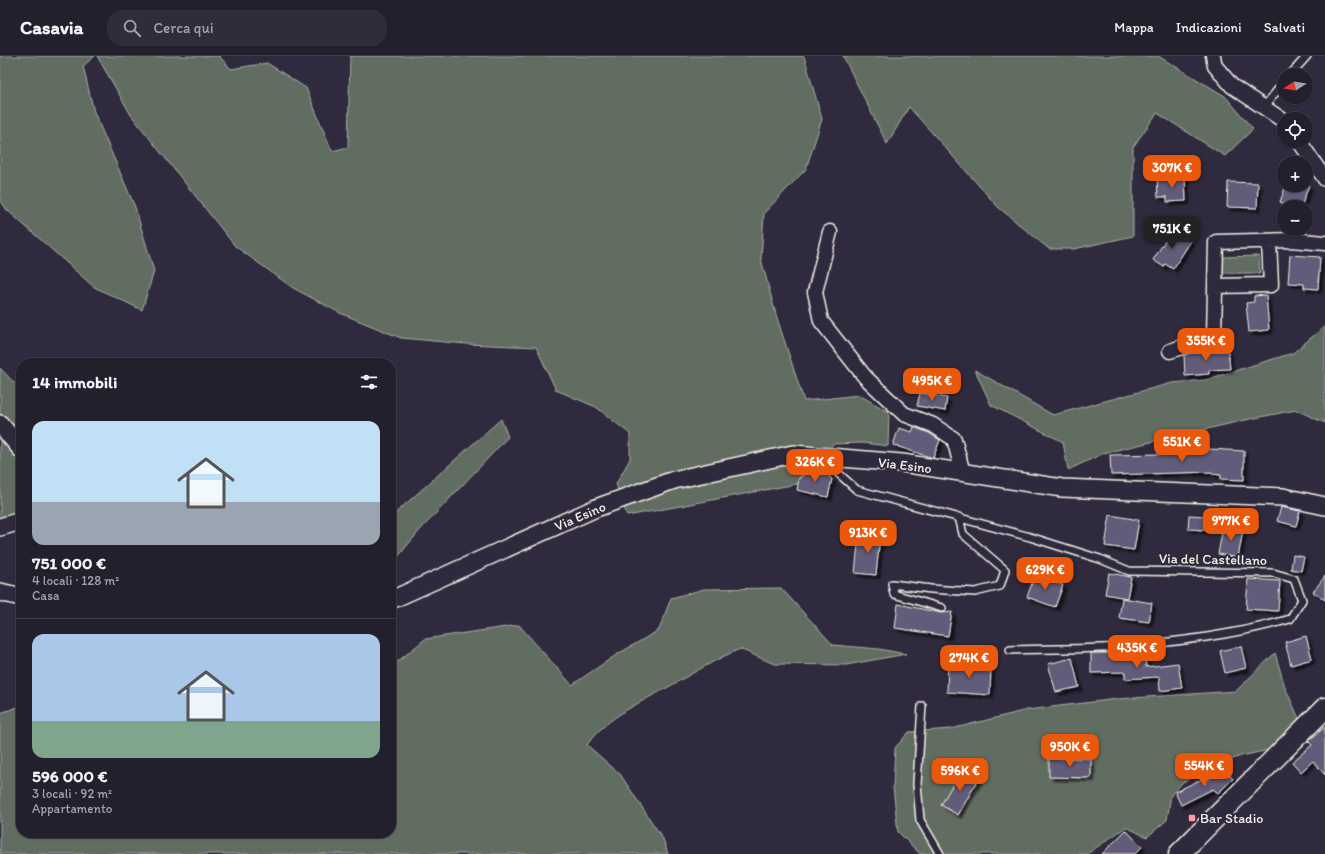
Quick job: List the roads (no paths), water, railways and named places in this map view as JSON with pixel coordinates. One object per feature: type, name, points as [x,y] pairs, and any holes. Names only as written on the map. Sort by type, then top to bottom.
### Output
[{"type":"main road","points":[[1179,854],[1325,708]]},
{"type":"street","points":[[1213,56],[1215,66],[1232,86],[1277,116]]},
{"type":"street","points":[[1304,148],[1325,179]]},
{"type":"street","points":[[830,232],[815,292],[821,321],[865,377],[904,414],[933,425],[954,439],[963,472]]},
{"type":"street","points":[[1215,286],[1271,284],[1269,240]]},
{"type":"street","points":[[1170,351],[1214,337],[1216,242],[1292,240],[1325,243]]},
{"type":"street","points":[[0,424],[16,443]]},
{"type":"street","name":"Via Esino","points":[[396,598],[596,508],[674,480],[793,454],[902,463],[1062,488],[1283,497],[1325,506]]},
{"type":"street","points":[[0,527],[16,522]]},
{"type":"street","points":[[0,592],[16,596]]},
{"type":"lane","points":[[1296,68],[1307,56]]},
{"type":"lane","points":[[1264,107],[1277,91]]},
{"type":"lane","name":"Via del Castellano","points":[[839,458],[838,473],[857,490],[1030,537],[1100,559],[1129,570],[1273,573],[1294,579],[1302,600],[1290,619],[1265,626],[1177,640],[1118,647],[1010,650]]},
{"type":"lane","points":[[942,608],[894,594],[892,584],[931,589],[975,592],[1000,586],[1005,570],[963,534],[958,517]]},
{"type":"lane","points":[[922,706],[917,784],[920,820],[940,854]]},
{"type":"place","name":"Bar Stadio","points":[[1192,818]]}]
